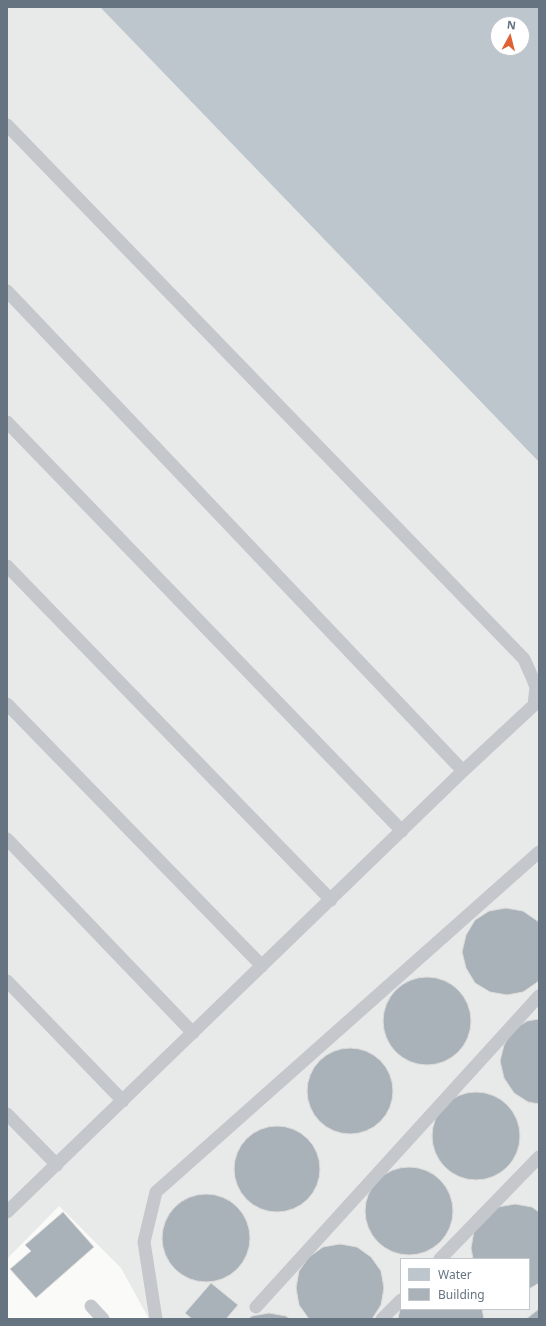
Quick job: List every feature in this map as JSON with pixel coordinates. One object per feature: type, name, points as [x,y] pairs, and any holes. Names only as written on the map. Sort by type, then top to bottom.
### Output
[{"type":"lane","points":[[7,125],[524,659],[536,688],[534,705],[7,1212]]},
{"type":"lane","points":[[7,291],[464,771]]},
{"type":"lane","points":[[7,422],[402,831]]},
{"type":"lane","points":[[7,566],[331,900]]},
{"type":"lane","points":[[7,704],[262,966]]},
{"type":"lane","points":[[7,839],[193,1033]]},
{"type":"lane","points":[[156,1319],[144,1242],[156,1192],[539,852]]},
{"type":"lane","points":[[7,980],[123,1101]]},
{"type":"lane","points":[[256,1307],[539,996]]},
{"type":"lane","points":[[7,1114],[56,1165]]},
{"type":"lane","points":[[441,1258],[539,1157]]},
{"type":"lane","points":[[382,1319],[400,1301]]},
{"type":"lane","points":[[91,1306],[103,1319]]},
{"type":"shaded area","points":[[7,7],[100,7],[539,462],[539,1319],[149,1319],[121,1268],[59,1206],[7,1259]]},
{"type":"water","points":[[100,7],[539,7],[539,462]]},
{"type":"building","points":[[506,908],[523,911],[539,922],[539,981],[523,992],[507,995],[490,992],[475,983],[466,968],[462,952],[466,935],[475,920],[489,911]]},
{"type":"building","points":[[427,977],[444,981],[458,990],[467,1004],[471,1021],[467,1038],[458,1052],[444,1061],[427,1065],[410,1061],[396,1052],[387,1038],[383,1021],[387,1004],[396,990],[410,981]]},
{"type":"building","points":[[539,1019],[539,1104],[528,1102],[514,1093],[504,1078],[500,1061],[504,1045],[513,1030],[527,1021]]},
{"type":"building","points":[[342,1048],[358,1048],[367,1051],[381,1060],[390,1074],[393,1083],[393,1099],[390,1108],[381,1122],[367,1131],[358,1134],[342,1134],[326,1127],[319,1122],[314,1115],[307,1099],[307,1083],[314,1067],[319,1060],[326,1055]]},
{"type":"building","points":[[476,1092],[493,1096],[507,1105],[516,1119],[520,1136],[516,1153],[507,1167],[493,1176],[476,1180],[459,1176],[445,1167],[436,1153],[432,1136],[436,1119],[445,1105],[459,1096]]},
{"type":"building","points":[[269,1126],[285,1126],[294,1129],[308,1138],[317,1152],[320,1161],[320,1177],[317,1186],[308,1200],[294,1209],[285,1212],[269,1212],[253,1205],[246,1200],[241,1193],[234,1177],[234,1161],[241,1145],[246,1138],[253,1133]]},
{"type":"building","points":[[409,1167],[426,1171],[440,1180],[449,1194],[453,1211],[449,1228],[440,1242],[426,1251],[409,1255],[392,1251],[378,1242],[369,1228],[365,1211],[369,1194],[378,1180],[392,1171]]},
{"type":"building","points":[[206,1194],[223,1198],[237,1207],[246,1221],[250,1238],[246,1255],[237,1269],[223,1278],[206,1282],[189,1278],[175,1269],[166,1255],[162,1238],[166,1221],[175,1207],[189,1198]]},
{"type":"building","points":[[515,1204],[532,1207],[539,1212],[539,1283],[530,1288],[530,1258],[473,1258],[471,1248],[474,1231],[498,1207]]},
{"type":"building","points":[[63,1212],[94,1247],[36,1298],[10,1269],[31,1251],[25,1245]]},
{"type":"building","points":[[340,1244],[357,1247],[371,1257],[381,1271],[384,1288],[381,1305],[372,1319],[309,1319],[299,1305],[296,1288],[299,1271],[309,1257],[323,1247]]},
{"type":"building","points":[[211,1283],[238,1305],[226,1319],[192,1319],[185,1313]]},
{"type":"building","points":[[400,1309],[482,1310],[484,1319],[398,1319]]},
{"type":"building","points":[[539,1309],[539,1319],[526,1319]]},
{"type":"building","points":[[269,1313],[286,1316],[290,1319],[248,1319],[252,1316]]}]
